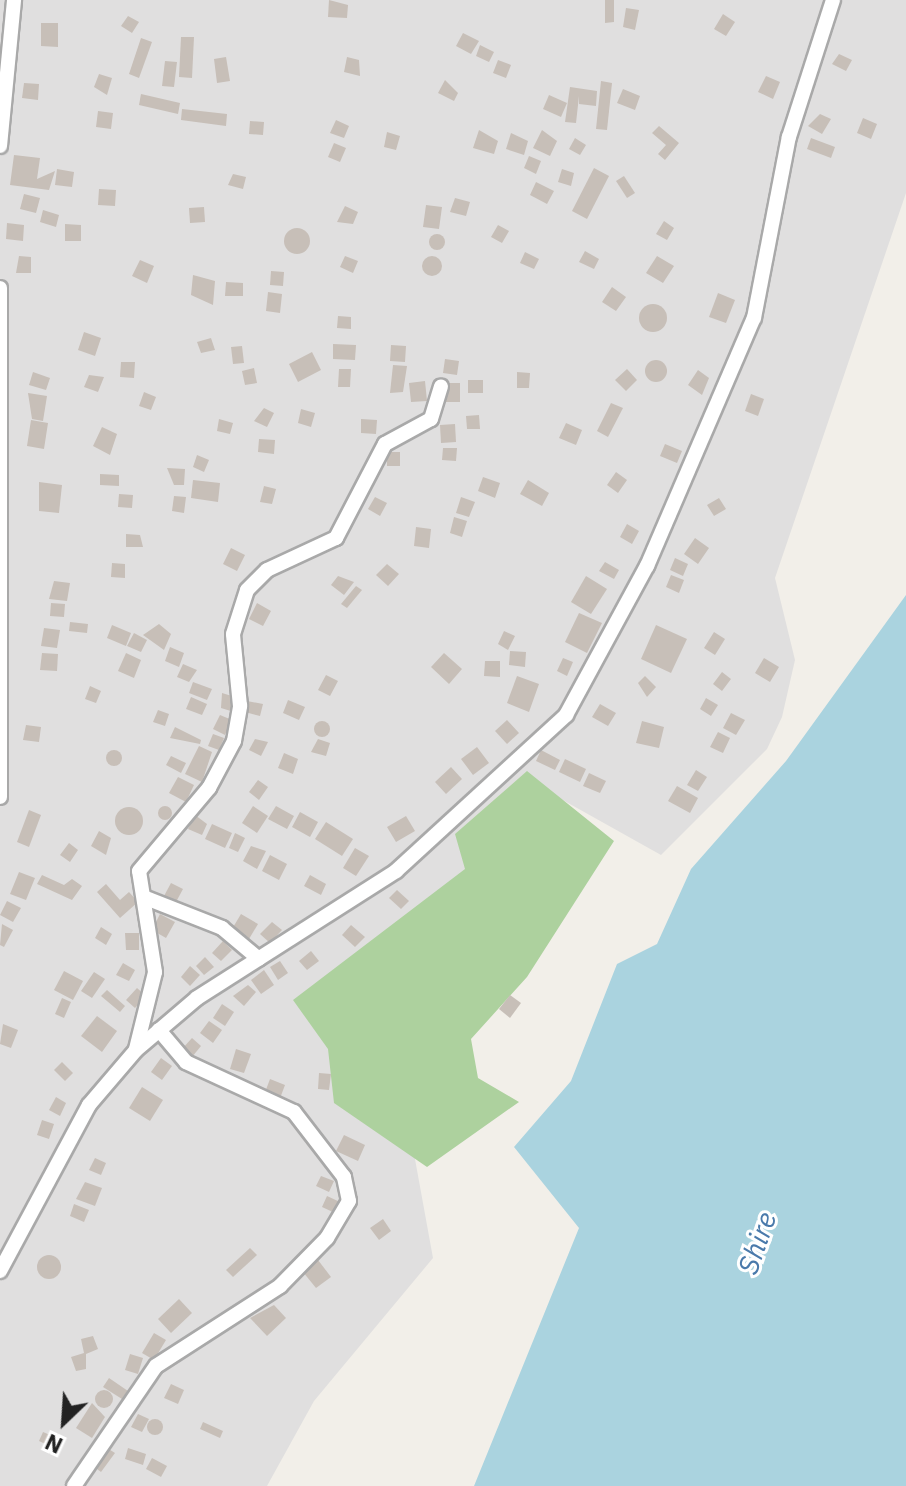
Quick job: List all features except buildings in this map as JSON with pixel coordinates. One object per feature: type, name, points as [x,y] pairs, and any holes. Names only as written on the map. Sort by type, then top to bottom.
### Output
[{"type":"street","points":[[0,146],[14,0]]},
{"type":"street","points":[[0,1271],[4,1251],[89,1105],[136,1050],[259,959],[396,871],[566,715],[647,566],[754,318],[789,137],[833,0]]},
{"type":"street","points":[[0,288],[0,797]]},
{"type":"street","points":[[136,1050],[155,972],[142,863],[209,788],[237,733],[233,634],[247,590],[267,570],[336,538],[385,444],[431,419],[441,387]]},
{"type":"street","points":[[146,898],[222,928],[259,959]]},
{"type":"street","points":[[74,1486],[156,1366],[280,1286],[327,1238],[349,1201],[344,1177],[294,1112],[186,1062],[159,1030]]},
{"type":"shaded area","points":[[0,0],[906,0],[906,193],[775,578],[795,660],[782,717],[767,749],[661,855],[527,780],[471,916],[415,1159],[433,1258],[314,1401],[267,1486],[0,1486]]},
{"type":"green space","points":[[527,771],[614,841],[527,977],[471,1039],[478,1078],[519,1102],[427,1167],[334,1103],[328,1049],[293,1000],[465,869],[455,834]]},
{"type":"water","name":"Shire","points":[[906,595],[906,1486],[474,1486],[579,1228],[514,1147],[571,1081],[617,964],[657,944],[691,869],[786,761]]}]
